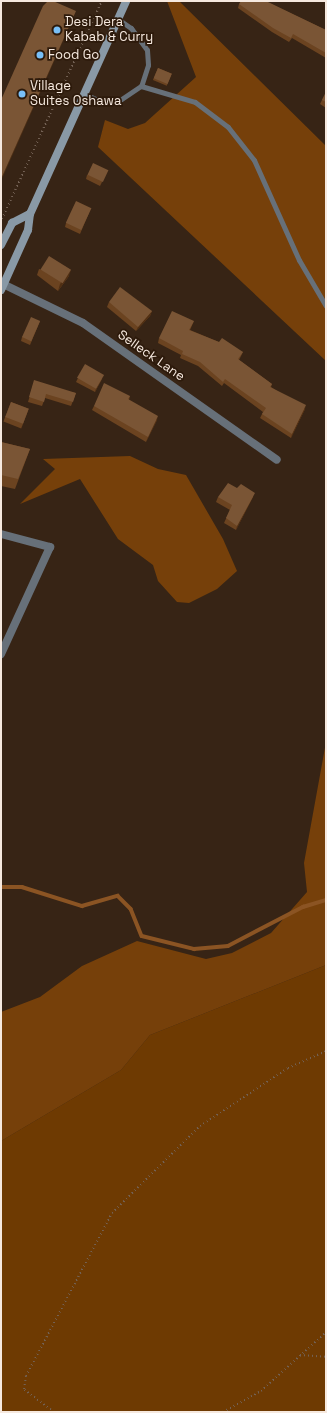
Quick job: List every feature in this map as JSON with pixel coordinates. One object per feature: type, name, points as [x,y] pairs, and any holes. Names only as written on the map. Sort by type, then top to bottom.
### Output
[{"type":"main road","points":[[2,285],[28,230],[30,214],[126,1]]},
{"type":"main road","points":[[1,245],[12,223],[30,214]]},
{"type":"street","name":"Selleck Lane","points":[[2,285],[83,323],[277,460]]},
{"type":"street","points":[[1,534],[50,546],[1,654]]},
{"type":"lane","points":[[85,94],[100,101],[120,100],[141,86],[148,65],[147,50],[131,28],[118,19]]},
{"type":"lane","points":[[141,86],[195,102],[243,143],[263,178],[300,260],[326,306]]},
{"type":"path","points":[[1,220],[102,1]]},
{"type":"path","points":[[54,1412],[24,1389],[26,1376],[112,1213],[200,1126],[288,1068],[326,1051]]},
{"type":"path","points":[[224,1412],[261,1390],[326,1332]]},
{"type":"path","points":[[300,1355],[326,1357]]},
{"type":"shaded area","points":[[167,1],[179,1],[326,146],[326,361],[98,147],[105,120],[128,129],[145,123],[196,77]]},
{"type":"shaded area","points":[[130,456],[158,469],[186,475],[223,539],[237,571],[217,589],[189,603],[177,602],[158,581],[153,565],[118,539],[80,479],[20,504],[55,469],[43,459]]},
{"type":"shaded area","points":[[326,742],[326,965],[150,1035],[121,1070],[1,1141],[1,1012],[40,997],[82,966],[137,941],[206,959],[232,953],[271,933],[307,892],[304,863]]},
{"type":"shaded area","points":[[326,965],[326,1412],[1,1412],[1,1141],[121,1070],[150,1035]]},
{"type":"building","name":"Village Suites Oshawa","points":[[48,1],[53,1],[76,11],[1,179],[1,100],[43,6]]},
{"type":"building","points":[[241,1],[269,1],[268,2],[326,30],[326,53],[293,34],[291,38],[273,28],[239,4]]},
{"type":"building","points":[[158,68],[172,74],[168,84],[154,78]]},
{"type":"building","points":[[326,92],[326,102],[322,100]]},
{"type":"building","points":[[93,163],[108,170],[103,182],[88,175]]},
{"type":"building","points":[[76,201],[91,208],[81,230],[66,223]]},
{"type":"building","points":[[49,256],[71,270],[63,283],[41,270]]},
{"type":"building","points":[[120,287],[152,311],[138,327],[109,302]]},
{"type":"building","points":[[172,311],[194,321],[189,330],[219,342],[222,338],[243,352],[238,359],[272,384],[270,387],[306,405],[292,434],[262,414],[266,408],[225,379],[223,382],[200,362],[182,354],[183,351],[159,338]]},
{"type":"building","points":[[31,317],[40,321],[31,341],[22,337]]},
{"type":"building","points":[[85,364],[104,375],[96,389],[77,378]]},
{"type":"building","points":[[34,380],[76,393],[73,402],[46,394],[44,402],[29,397]]},
{"type":"building","points":[[104,383],[130,396],[128,399],[158,416],[148,437],[94,406]]},
{"type":"building","points":[[11,402],[29,409],[23,424],[5,417]]},
{"type":"building","points":[[1,442],[30,449],[18,479],[1,475]]},
{"type":"building","points":[[228,483],[237,488],[241,484],[255,493],[237,526],[226,518],[232,505],[218,497]]},
{"type":"waterway","points":[[1,887],[22,887],[82,906],[118,896],[131,909],[142,936],[194,949],[228,946],[303,907],[326,900]]},
{"type":"place","name":"Desi Dera Kabab & Curry","points":[[57,30]]},
{"type":"place","name":"Food Go","points":[[40,55]]},
{"type":"place","name":"Village Suites Oshawa","points":[[22,94]]}]
